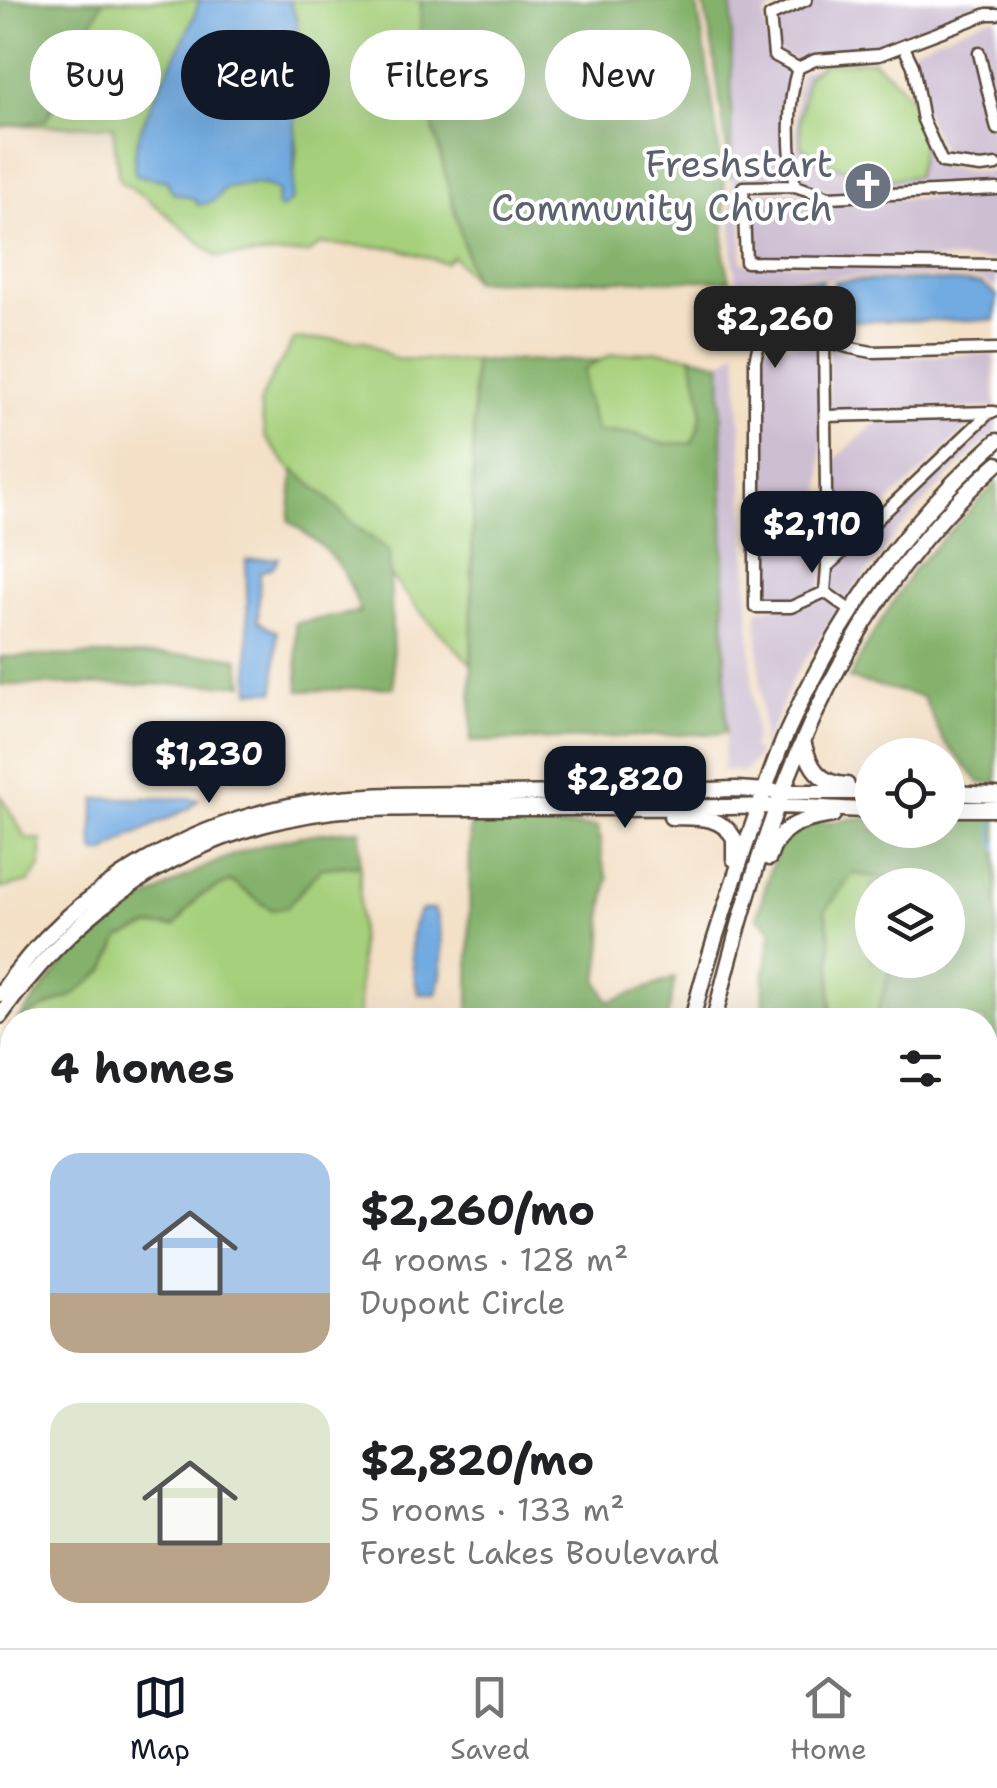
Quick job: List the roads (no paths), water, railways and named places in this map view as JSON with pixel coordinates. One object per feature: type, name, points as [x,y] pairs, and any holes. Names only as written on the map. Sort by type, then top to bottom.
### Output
[{"type":"main road","points":[[695,1008],[731,883],[764,790],[809,683],[890,554],[997,441]]},
{"type":"main road","points":[[717,1008],[779,799],[802,739],[844,656],[912,554],[997,464]]},
{"type":"main road","points":[[802,739],[811,766],[823,778],[855,787]]},
{"type":"main road","points":[[0,994],[51,934],[116,880],[177,844],[248,816],[363,797],[764,790],[779,799],[852,810]]},
{"type":"main road","points":[[6,1008],[35,969],[84,920],[154,870],[217,839],[292,817],[335,811],[758,807],[779,799],[855,791]]},
{"type":"main road","points":[[965,799],[997,802]]},
{"type":"main road","points":[[490,808],[508,813],[714,820],[726,826],[734,838],[731,883]]},
{"type":"main road","points":[[719,1008],[730,986],[775,842],[802,820],[852,810]]},
{"type":"street","points":[[798,68],[774,56],[770,16],[806,0]]},
{"type":"street","points":[[796,186],[792,168],[791,89],[798,68],[815,60],[878,55],[992,14],[982,0]]},
{"type":"street","points":[[904,47],[913,66],[923,120],[942,162],[997,165]]},
{"type":"street","points":[[979,54],[997,129]]},
{"type":"street","points":[[997,190],[830,197],[796,186],[743,187],[746,262],[997,265]]},
{"type":"street","points":[[825,592],[792,606],[755,606],[755,361],[760,339],[824,340],[872,352],[997,349]]},
{"type":"street","points":[[824,340],[828,567],[825,592]]},
{"type":"street","points":[[825,416],[994,412]]},
{"type":"street","points":[[828,567],[994,412]]},
{"type":"street","points":[[825,592],[851,611]]},
{"type":"water","points":[[199,0],[289,0],[297,30],[188,30]]},
{"type":"water","points":[[181,44],[181,120],[296,120],[291,201],[281,209],[277,206],[278,191],[259,184],[223,189],[213,201],[198,205],[195,199],[173,193],[167,181],[136,175],[134,158],[145,120],[161,120],[161,85]]},
{"type":"water","points":[[822,279],[815,293],[805,299],[803,318],[755,320],[745,315],[743,288],[748,282]]},
{"type":"water","points":[[835,281],[982,284],[997,296],[995,320],[834,318]]},
{"type":"water","points":[[279,558],[273,567],[260,572],[258,621],[277,632],[275,691],[250,691],[246,560]]},
{"type":"water","points":[[96,799],[199,800],[104,853],[95,852]]},
{"type":"water","points":[[434,909],[442,940],[439,984],[437,994],[418,994],[411,950],[413,929],[421,910]]},
{"type":"waterway","points":[[993,821],[997,849]]},
{"type":"place","name":"Freshstart Community Church","points":[[868,186]]}]
